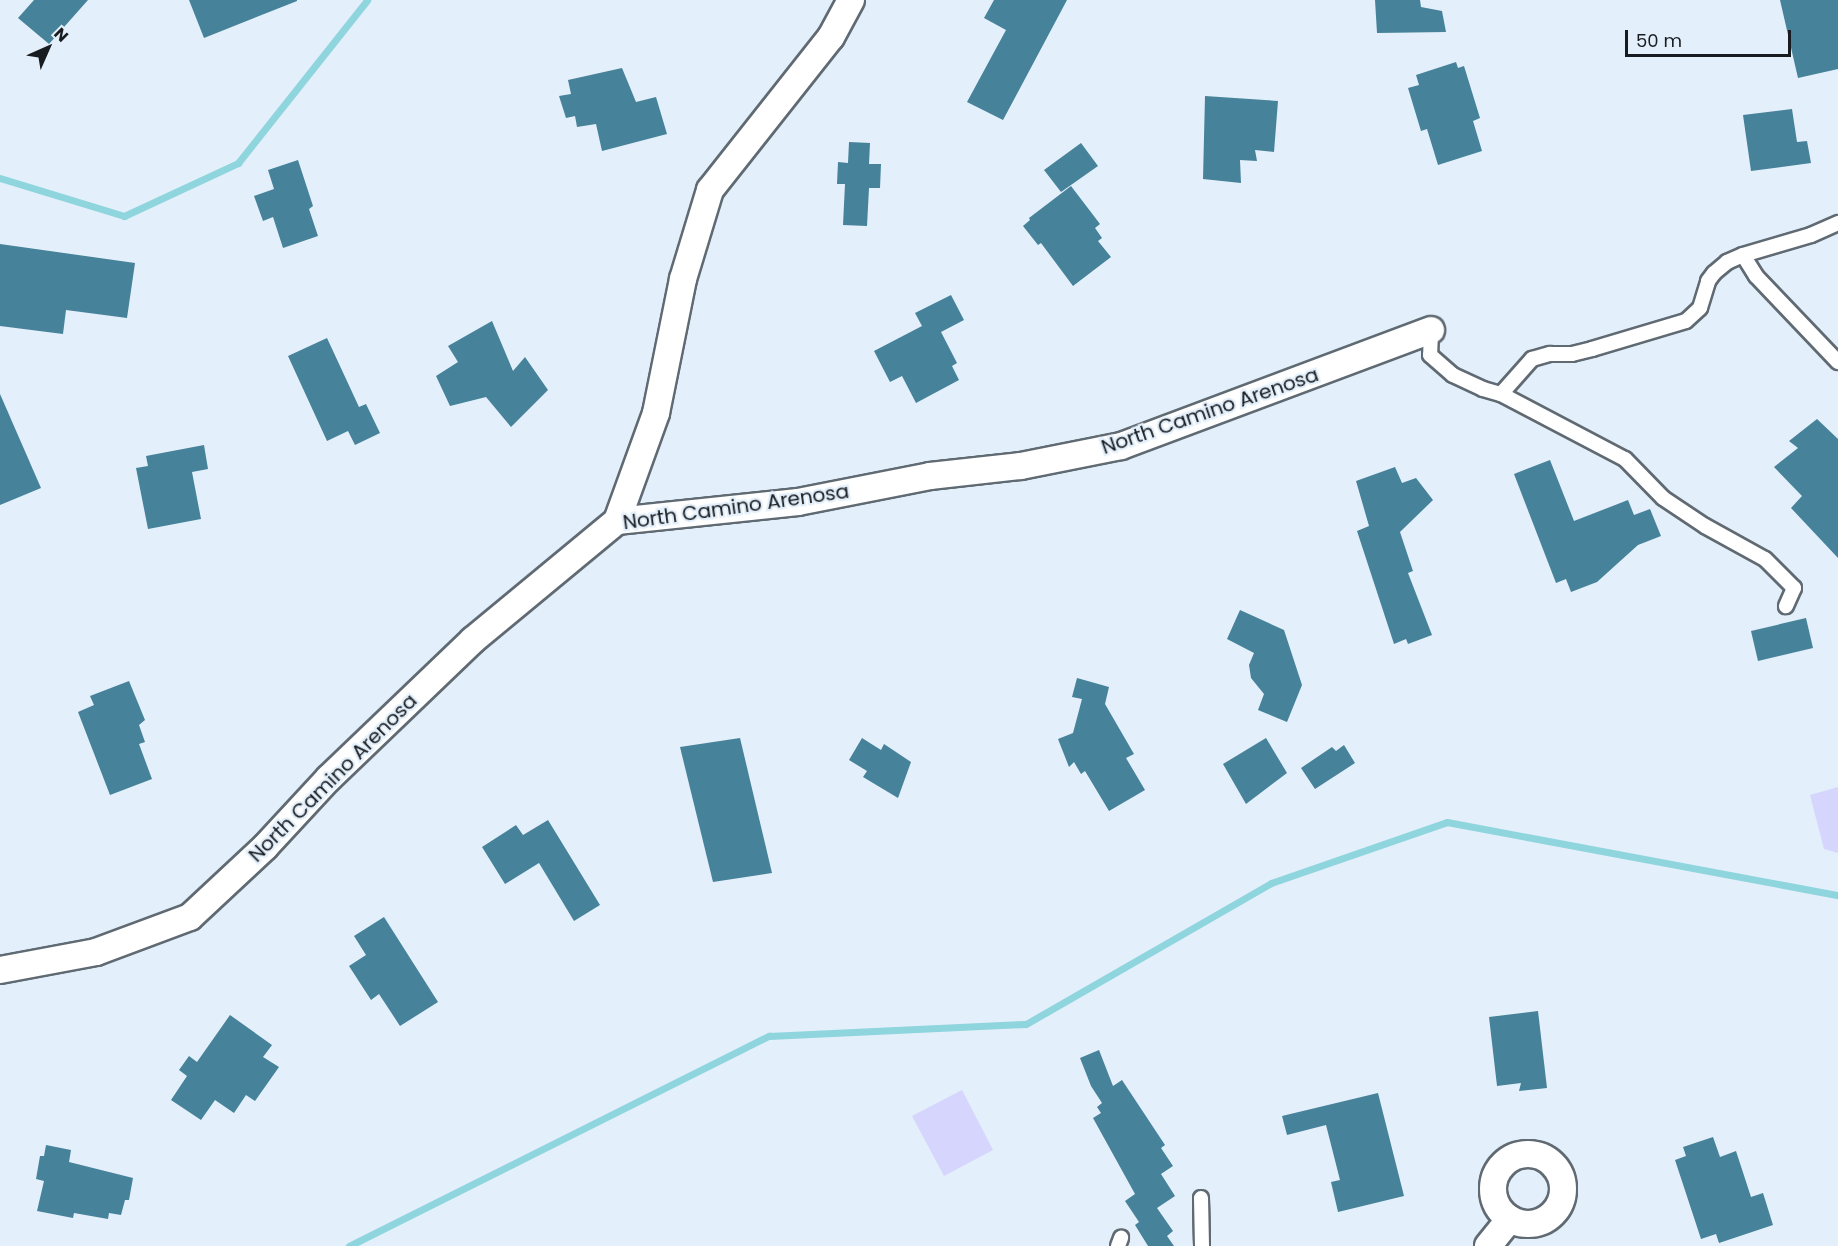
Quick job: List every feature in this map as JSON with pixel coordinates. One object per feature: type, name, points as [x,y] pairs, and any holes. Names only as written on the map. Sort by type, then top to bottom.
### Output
[{"type":"street","points":[[617,521],[656,413],[683,279],[710,190],[831,37],[851,0]]},
{"type":"street","name":"North Camino Arenosa","points":[[0,970],[96,952],[190,917],[266,847],[329,778],[473,640],[617,521],[798,502],[930,476],[1021,466],[1121,446],[1431,330]]},
{"type":"street","points":[[1488,1246],[1510,1219]]},
{"type":"lane","points":[[1502,394],[1532,360],[1550,354],[1572,354],[1592,349],[1686,321],[1700,308],[1714,273],[1727,262],[1838,224]]},
{"type":"lane","points":[[1743,255],[1756,276],[1838,362]]},
{"type":"lane","points":[[1431,330],[1430,355],[1453,375],[1483,390],[1502,394],[1624,459],[1663,498],[1705,526],[1765,559],[1794,588],[1786,606]]},
{"type":"lane","points":[[1201,1198],[1202,1246]]},
{"type":"shaded area","points":[[1838,787],[1838,853],[1824,849],[1810,795]]},
{"type":"shaded area","points":[[962,1090],[993,1150],[944,1176],[912,1116]]},
{"type":"building","points":[[34,0],[88,0],[49,44],[18,18]]},
{"type":"building","points":[[189,0],[297,0],[297,1],[204,38]]},
{"type":"building","points":[[994,0],[1067,0],[1003,120],[967,102],[1006,30],[984,18]]},
{"type":"building","points":[[1375,0],[1420,0],[1421,7],[1442,11],[1446,32],[1377,33]]},
{"type":"building","points":[[1780,0],[1838,0],[1838,69],[1798,78]]},
{"type":"building","points":[[1456,62],[1458,68],[1464,66],[1480,118],[1473,121],[1482,151],[1438,165],[1427,129],[1421,131],[1408,88],[1419,85],[1416,75]]},
{"type":"building","points":[[622,68],[636,102],[656,97],[667,134],[602,151],[596,124],[577,127],[575,116],[566,118],[559,96],[571,94],[568,80]]},
{"type":"building","points":[[1205,96],[1278,101],[1274,152],[1255,150],[1257,161],[1240,160],[1241,183],[1203,179]]},
{"type":"building","points":[[1792,109],[1797,142],[1807,141],[1811,163],[1751,171],[1743,115]]},
{"type":"building","points":[[849,142],[870,143],[869,164],[881,164],[880,188],[869,188],[867,226],[843,225],[845,184],[837,184],[838,162],[848,163]]},
{"type":"building","points":[[1081,143],[1098,166],[1061,192],[1044,170]]},
{"type":"building","points":[[298,160],[313,206],[309,209],[318,236],[283,248],[273,217],[263,221],[254,196],[274,189],[268,170]]},
{"type":"building","points":[[1071,186],[1100,224],[1095,228],[1102,238],[1098,241],[1111,257],[1073,286],[1041,243],[1038,245],[1023,226],[1030,220],[1029,218]]},
{"type":"building","points":[[0,244],[135,263],[127,318],[66,310],[63,334],[0,326]]},
{"type":"building","points":[[951,295],[964,320],[941,332],[957,363],[952,366],[959,380],[916,403],[902,376],[890,382],[874,351],[922,326],[915,313]]},
{"type":"building","points":[[492,321],[513,371],[525,357],[548,390],[511,427],[486,397],[450,406],[436,376],[458,362],[448,346]]},
{"type":"building","points":[[327,338],[359,407],[366,404],[380,433],[355,445],[348,431],[327,441],[288,356]]},
{"type":"building","points":[[0,394],[41,488],[0,505]]},
{"type":"building","points":[[1817,419],[1838,439],[1838,558],[1791,508],[1802,496],[1774,467],[1798,448],[1789,441]]},
{"type":"building","points":[[204,445],[208,469],[192,472],[201,519],[148,529],[136,468],[148,466],[146,456]]},
{"type":"building","points":[[1550,460],[1574,521],[1628,500],[1634,515],[1650,509],[1661,536],[1638,545],[1597,582],[1571,592],[1566,579],[1556,583],[1514,474]]},
{"type":"building","points":[[1395,467],[1402,483],[1416,478],[1433,500],[1400,532],[1413,571],[1408,573],[1432,635],[1408,644],[1406,639],[1394,644],[1357,531],[1369,526],[1356,481]]},
{"type":"building","points":[[1240,610],[1284,630],[1302,685],[1287,722],[1258,710],[1264,694],[1251,678],[1249,665],[1254,653],[1227,639]]},
{"type":"building","points":[[1806,618],[1813,648],[1758,661],[1751,631]]},
{"type":"building","points":[[1077,678],[1109,687],[1105,704],[1134,754],[1126,758],[1145,790],[1109,811],[1085,771],[1081,774],[1074,762],[1069,767],[1058,739],[1073,733],[1082,699],[1072,697]]},
{"type":"building","points":[[129,681],[145,720],[139,725],[145,742],[139,744],[152,779],[110,795],[78,712],[94,705],[90,696]]},
{"type":"building","points":[[740,738],[772,873],[713,882],[680,747]]},
{"type":"building","points":[[862,738],[881,750],[884,744],[911,762],[898,798],[863,777],[867,771],[849,760]]},
{"type":"building","points":[[1266,738],[1287,773],[1246,804],[1223,764]]},
{"type":"building","points":[[1344,745],[1355,763],[1315,789],[1301,768],[1332,747],[1336,751]]},
{"type":"building","points":[[548,820],[600,905],[574,921],[539,863],[505,884],[482,847],[516,825],[523,835]]},
{"type":"building","points":[[384,917],[438,1002],[400,1026],[379,994],[371,1000],[349,966],[366,955],[354,936]]},
{"type":"building","points":[[1538,1011],[1547,1088],[1519,1091],[1521,1083],[1497,1086],[1489,1017]]},
{"type":"building","points":[[230,1015],[272,1045],[263,1057],[279,1067],[255,1101],[246,1095],[234,1113],[215,1100],[201,1120],[171,1100],[187,1076],[179,1070],[189,1056],[197,1062]]},
{"type":"building","points":[[1099,1050],[1113,1086],[1122,1080],[1165,1145],[1161,1148],[1173,1166],[1161,1174],[1175,1196],[1157,1208],[1173,1231],[1167,1236],[1174,1246],[1148,1246],[1135,1225],[1139,1222],[1125,1201],[1135,1194],[1093,1118],[1101,1113],[1097,1107],[1102,1103],[1091,1086],[1080,1058]]},
{"type":"building","points":[[1378,1093],[1404,1196],[1338,1212],[1331,1182],[1340,1180],[1326,1125],[1287,1135],[1282,1116]]},
{"type":"building","points":[[1713,1137],[1720,1157],[1736,1151],[1751,1197],[1763,1193],[1773,1225],[1719,1243],[1716,1234],[1701,1239],[1675,1160],[1686,1156],[1683,1147]]},
{"type":"building","points":[[46,1145],[71,1150],[69,1162],[133,1178],[129,1200],[125,1200],[121,1215],[109,1213],[108,1219],[74,1213],[73,1218],[37,1211],[44,1181],[36,1179],[40,1156],[44,1156]]},
{"type":"waterway","points":[[0,178],[124,216],[238,163],[367,0]]},
{"type":"waterway","points":[[349,1246],[769,1036],[1026,1024],[1271,883],[1447,822],[1838,895]]}]
